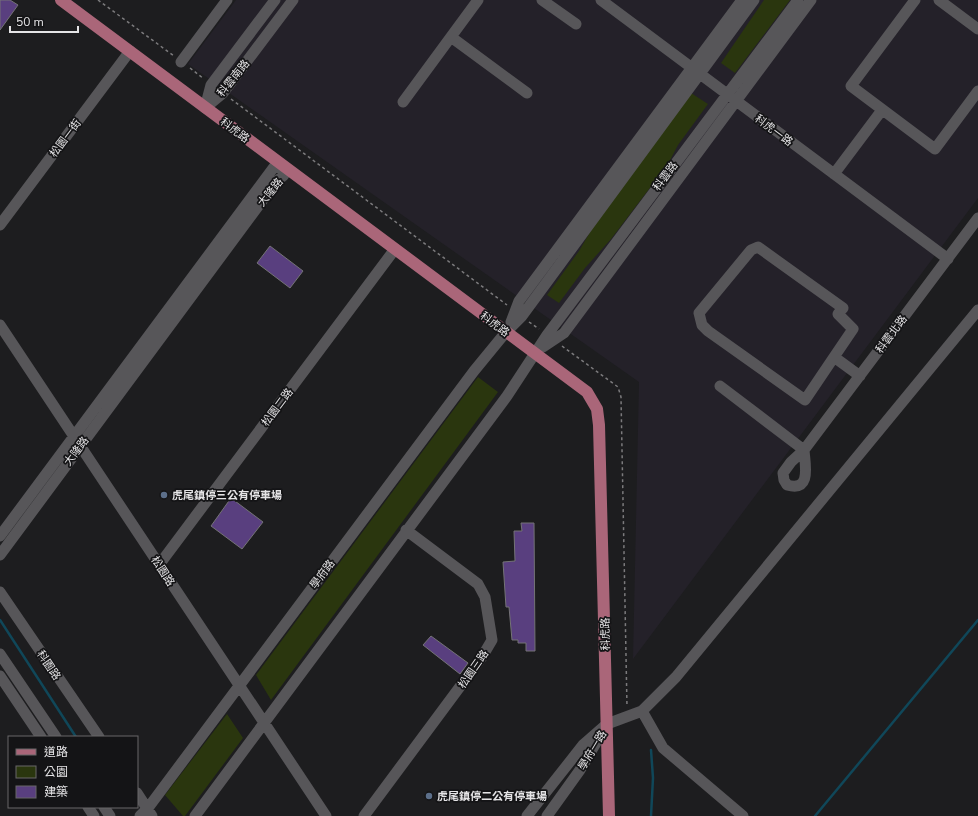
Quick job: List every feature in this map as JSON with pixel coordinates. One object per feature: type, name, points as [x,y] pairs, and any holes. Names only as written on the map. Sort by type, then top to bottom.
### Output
[{"type":"main road","name":"科虎路","points":[[61,0],[587,392],[597,409],[600,425],[607,724],[606,764],[609,816]]},
{"type":"street","points":[[181,62],[227,0]]},
{"type":"street","name":"科雲南路","points":[[205,108],[211,85],[275,0]]},
{"type":"street","name":"科雲南路","points":[[205,108],[222,93],[293,0]]},
{"type":"street","points":[[403,102],[478,0]]},
{"type":"street","points":[[542,0],[576,24]]},
{"type":"street","name":"科虎一路","points":[[601,0],[948,259]]},
{"type":"street","points":[[506,332],[696,71],[742,0]]},
{"type":"street","points":[[696,71],[754,0]]},
{"type":"street","points":[[194,816],[507,396],[534,353],[550,337],[564,333],[798,0]]},
{"type":"street","points":[[731,97],[811,0]]},
{"type":"street","points":[[915,0],[851,86],[935,149],[978,91]]},
{"type":"street","points":[[939,0],[978,29]]},
{"type":"street","points":[[451,38],[527,93]]},
{"type":"street","name":"松園一街","points":[[0,225],[130,51]]},
{"type":"street","points":[[834,174],[882,110]]},
{"type":"street","name":"大隆路","points":[[0,536],[77,441],[276,182],[284,175],[280,164]]},
{"type":"street","name":"科雲北路","points":[[720,386],[804,450],[978,218]]},
{"type":"street","points":[[758,247],[843,308],[838,314],[853,329],[834,357],[805,400],[708,331],[702,325],[699,313],[751,250],[758,247]]},
{"type":"street","name":"松園二路","points":[[159,565],[395,249]]},
{"type":"street","points":[[607,724],[642,711],[676,677],[978,310]]},
{"type":"street","name":"松園路","points":[[0,325],[326,816]]},
{"type":"street","name":"學府路","points":[[146,813],[474,371],[506,332]]},
{"type":"street","points":[[834,357],[860,376]]},
{"type":"street","name":"大隆路","points":[[0,555],[77,441]]},
{"type":"street","name":"松園三路","points":[[364,816],[482,657],[492,640],[485,597],[478,584],[406,530]]},
{"type":"street","name":"科園路","points":[[0,592],[98,736]]},
{"type":"street","points":[[0,654],[55,736]]},
{"type":"street","points":[[0,676],[40,736]]},
{"type":"street","points":[[642,711],[663,748],[744,816]]},
{"type":"street","name":"學府一路","points":[[527,816],[583,745],[607,724]]},
{"type":"street","name":"學府一路","points":[[547,816],[580,770],[607,724]]},
{"type":"street","points":[[138,795],[146,813]]},
{"type":"path","points":[[98,0],[211,85]]},
{"type":"path","points":[[222,93],[618,388],[621,397],[627,716]]},
{"type":"shaded area","points":[[236,0],[978,0],[978,198],[633,659],[639,382],[188,64]]},
{"type":"green space","points":[[764,0],[790,0],[735,73],[721,63]]},
{"type":"green space","points":[[691,93],[708,104],[678,145],[668,164],[611,239],[585,268],[559,303],[547,295],[579,251],[593,227]]},
{"type":"green space","points":[[478,377],[498,392],[271,700],[256,675]]},
{"type":"green space","points":[[227,714],[243,738],[185,816],[183,816],[165,795]]},
{"type":"building","points":[[0,0],[10,0],[18,5],[0,30]]},
{"type":"building","points":[[270,246],[303,271],[290,288],[257,263]]},
{"type":"building","points":[[231,498],[263,522],[242,549],[211,526]]},
{"type":"building","points":[[521,523],[534,523],[535,651],[526,651],[526,643],[518,643],[518,640],[512,640],[509,607],[506,607],[503,562],[515,561],[514,531],[522,531]]},
{"type":"building","points":[[431,636],[468,663],[460,674],[423,645]]},
{"type":"waterway","points":[[0,620],[75,736]]},
{"type":"waterway","points":[[815,816],[978,620]]},
{"type":"waterway","points":[[651,750],[653,778],[651,816]]},
{"type":"place","name":"虎尾鎮停三公有停車場","points":[[164,495]]},
{"type":"place","name":"虎尾鎮停二公有停車場","points":[[429,796]]}]
